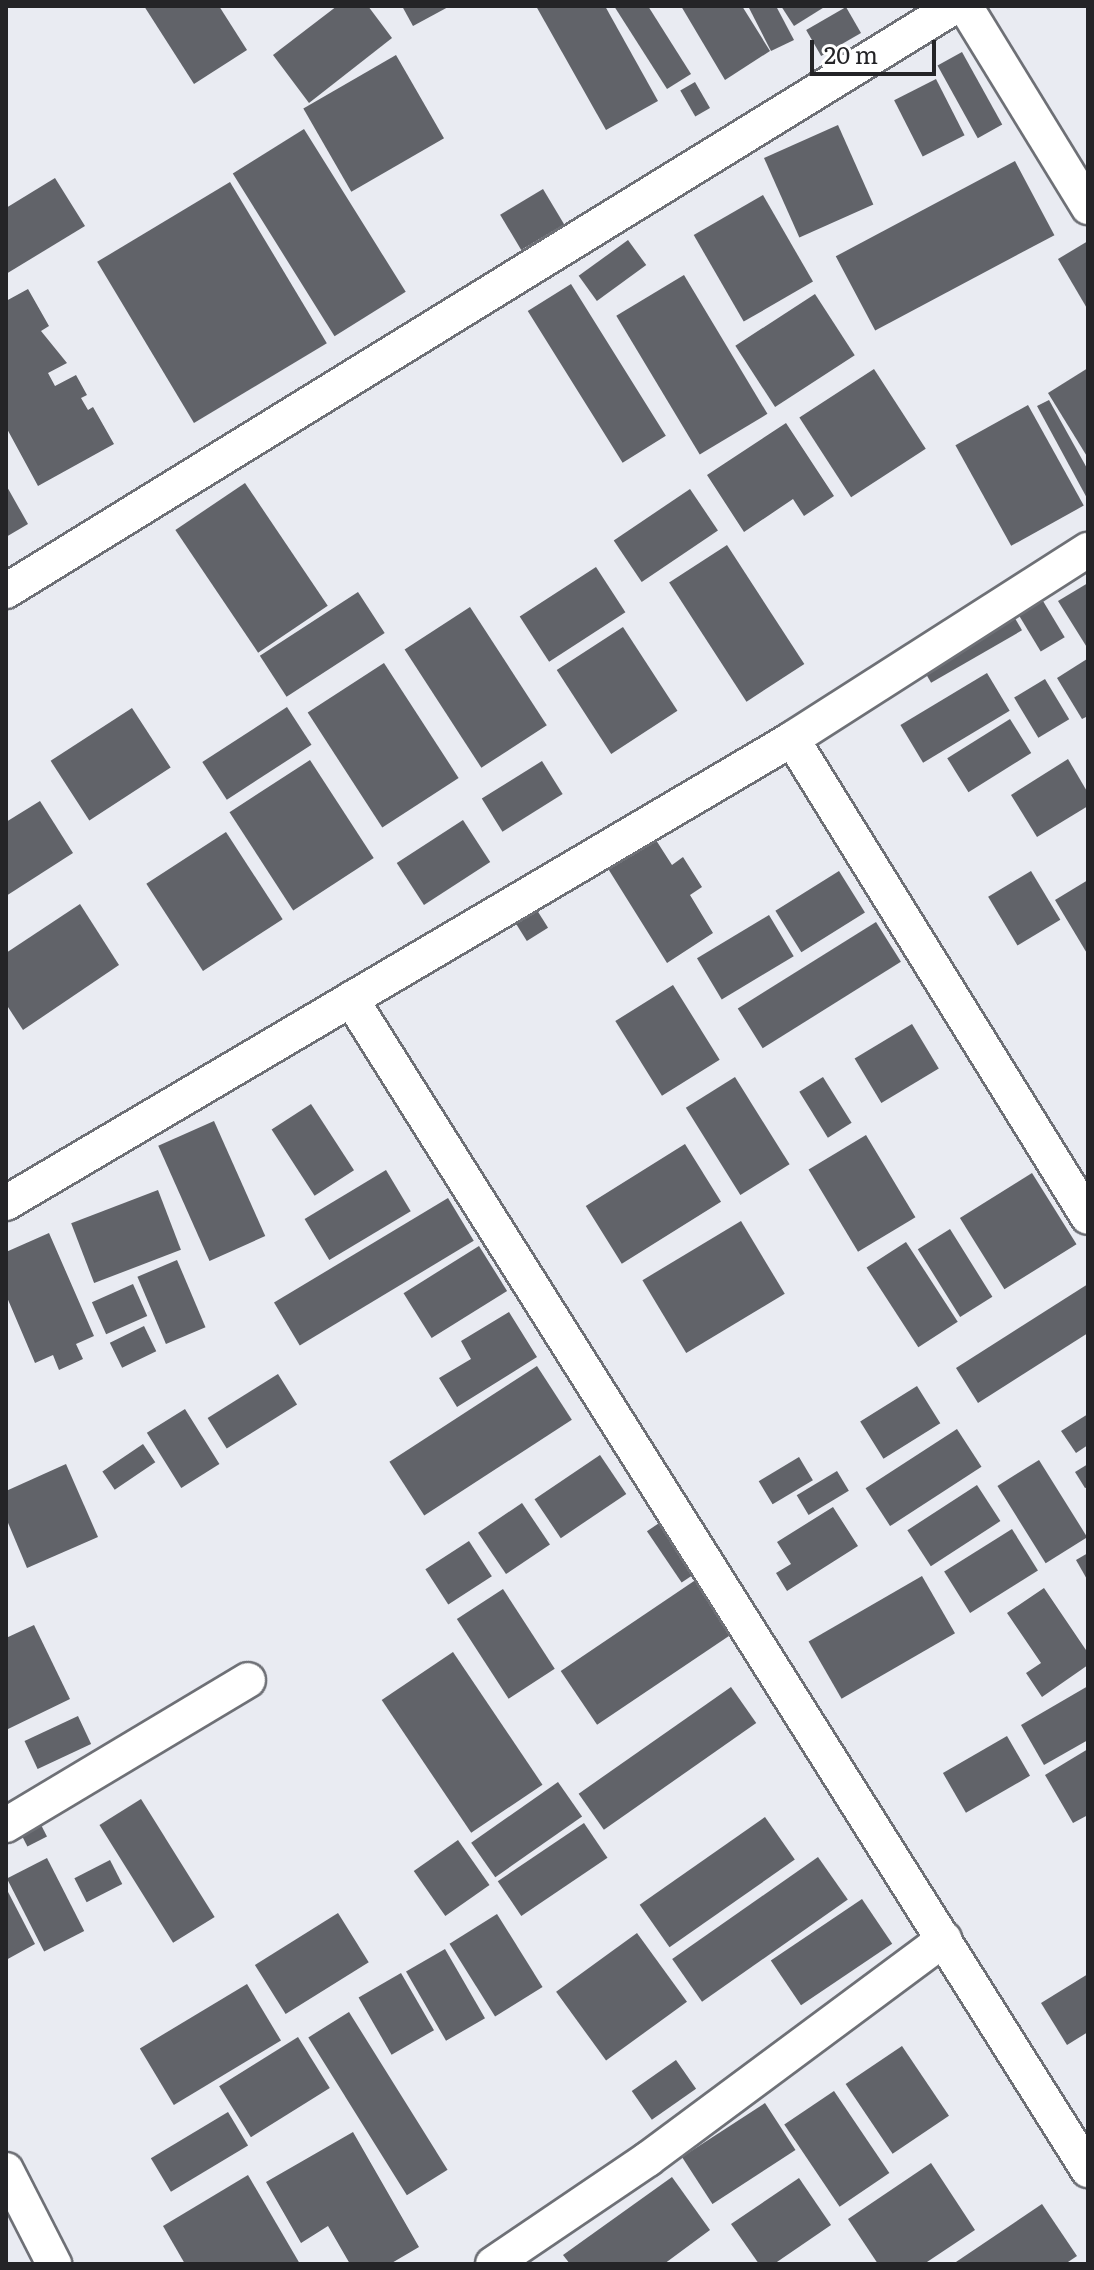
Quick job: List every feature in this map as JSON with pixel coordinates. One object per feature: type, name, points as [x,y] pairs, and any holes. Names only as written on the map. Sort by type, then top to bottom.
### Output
[{"type":"street","points":[[6,591],[955,6]]},
{"type":"street","points":[[965,6],[1088,207]]},
{"type":"street","points":[[6,1203],[792,739],[1088,550]]},
{"type":"street","points":[[792,739],[1088,1217]]},
{"type":"street","points":[[351,999],[1088,2170]]},
{"type":"street","points":[[6,1825],[248,1680]]},
{"type":"street","points":[[493,2264],[648,2159],[944,1939]]},
{"type":"street","points":[[6,2170],[54,2264]]},
{"type":"building","points":[[144,6],[219,6],[247,50],[194,84]]},
{"type":"building","points":[[337,6],[368,6],[392,38],[309,103],[273,55]]},
{"type":"building","points":[[402,6],[450,6],[413,26]]},
{"type":"building","points":[[536,6],[605,6],[658,101],[606,130]]},
{"type":"building","points":[[614,6],[648,6],[691,74],[667,89]]},
{"type":"building","points":[[681,6],[742,6],[770,51],[725,80]]},
{"type":"building","points":[[748,6],[776,6],[794,40],[771,51]]},
{"type":"building","points":[[781,6],[826,6],[794,26]]},
{"type":"building","points":[[846,7],[861,33],[821,56],[806,30]]},
{"type":"building","points":[[962,52],[1002,125],[978,138],[938,66]]},
{"type":"building","points":[[396,55],[444,138],[351,192],[303,108]]},
{"type":"building","points":[[936,79],[965,135],[923,156],[894,100]]},
{"type":"building","points":[[695,82],[710,108],[695,116],[680,90]]},
{"type":"building","points":[[838,125],[873,204],[799,237],[764,158]]},
{"type":"building","points":[[304,129],[406,292],[335,336],[233,174]]},
{"type":"building","points":[[1015,161],[1054,235],[875,330],[836,256]]},
{"type":"building","points":[[55,178],[85,226],[6,274],[6,208]]},
{"type":"building","points":[[230,182],[327,343],[194,423],[97,262]]},
{"type":"building","points":[[543,189],[564,224],[521,250],[500,215]]},
{"type":"building","points":[[763,195],[813,282],[744,322],[694,235]]},
{"type":"building","points":[[628,240],[646,265],[597,301],[579,276]]},
{"type":"building","points":[[1088,241],[1088,310],[1058,259]]},
{"type":"building","points":[[684,275],[767,414],[700,455],[616,316]]},
{"type":"building","points":[[571,284],[666,436],[623,463],[528,311]]},
{"type":"building","points":[[28,289],[49,326],[41,331],[67,363],[48,373],[55,386],[76,375],[87,395],[81,398],[88,410],[93,407],[114,444],[38,486],[6,427],[6,301]]},
{"type":"building","points":[[815,294],[855,355],[775,407],[735,346]]},
{"type":"building","points":[[1088,368],[1088,458],[1048,393]]},
{"type":"building","points":[[874,369],[926,449],[851,497],[799,417]]},
{"type":"building","points":[[1049,400],[1088,470],[1088,500],[1037,406]]},
{"type":"building","points":[[1028,405],[1084,506],[1011,546],[955,445]]},
{"type":"building","points":[[786,423],[834,496],[804,516],[793,499],[744,532],[707,475]]},
{"type":"building","points":[[245,483],[328,606],[258,653],[175,530]]},
{"type":"building","points":[[6,485],[28,524],[6,537]]},
{"type":"building","points":[[690,489],[718,530],[642,582],[614,540]]},
{"type":"building","points":[[727,545],[804,664],[746,702],[669,583]]},
{"type":"building","points":[[596,567],[625,612],[549,662],[520,617]]},
{"type":"building","points":[[1088,583],[1088,649],[1058,601]]},
{"type":"building","points":[[358,592],[385,633],[287,697],[260,656]]},
{"type":"building","points":[[1040,596],[1065,637],[1041,652],[1016,610]]},
{"type":"building","points":[[470,607],[547,725],[481,768],[405,649]]},
{"type":"building","points":[[1012,613],[1022,630],[931,683],[921,666]]},
{"type":"building","points":[[623,627],[677,711],[611,754],[557,670]]},
{"type":"building","points":[[1087,659],[1088,716],[1082,719],[1057,678]]},
{"type":"building","points":[[384,663],[459,778],[382,827],[308,713]]},
{"type":"building","points":[[987,673],[1010,711],[923,763],[900,725]]},
{"type":"building","points":[[1045,679],[1069,719],[1038,738],[1014,698]]},
{"type":"building","points":[[287,707],[312,745],[227,800],[202,762]]},
{"type":"building","points":[[132,708],[171,768],[89,820],[51,761]]},
{"type":"building","points":[[1010,719],[1031,753],[968,792],[947,758]]},
{"type":"building","points":[[1068,759],[1088,793],[1088,806],[1037,837],[1011,795]]},
{"type":"building","points":[[310,760],[374,858],[293,910],[229,812]]},
{"type":"building","points":[[542,761],[563,794],[502,832],[482,799]]},
{"type":"building","points":[[40,801],[73,853],[6,896],[6,822]]},
{"type":"building","points":[[463,820],[490,862],[424,905],[397,863]]},
{"type":"building","points":[[226,832],[283,919],[203,971],[146,884]]},
{"type":"building","points":[[654,837],[672,865],[683,857],[702,887],[690,895],[713,933],[667,963],[607,867]]},
{"type":"building","points":[[839,871],[865,913],[801,952],[775,911]]},
{"type":"building","points":[[1031,871],[1060,920],[1017,946],[988,897]]},
{"type":"building","points":[[1088,880],[1088,955],[1055,900]]},
{"type":"building","points":[[530,899],[548,928],[527,941],[509,912]]},
{"type":"building","points":[[80,904],[119,965],[23,1030],[6,1004],[6,953]]},
{"type":"building","points":[[769,915],[794,956],[722,999],[697,958]]},
{"type":"building","points":[[876,922],[901,962],[763,1048],[738,1008]]},
{"type":"building","points":[[673,985],[720,1060],[662,1096],[615,1021]]},
{"type":"building","points":[[912,1024],[939,1069],[881,1103],[855,1059]]},
{"type":"building","points":[[735,1077],[790,1164],[740,1195],[686,1108]]},
{"type":"building","points":[[823,1077],[852,1123],[828,1138],[799,1092]]},
{"type":"building","points":[[311,1104],[354,1170],[315,1196],[272,1130]]},
{"type":"building","points":[[214,1121],[265,1236],[210,1261],[158,1146]]},
{"type":"building","points":[[866,1135],[915,1217],[858,1252],[809,1170]]},
{"type":"building","points":[[685,1144],[721,1202],[622,1264],[586,1206]]},
{"type":"building","points":[[386,1170],[411,1211],[329,1260],[305,1219]]},
{"type":"building","points":[[1032,1173],[1077,1244],[1004,1289],[960,1218]]},
{"type":"building","points":[[158,1190],[181,1250],[94,1283],[71,1223]]},
{"type":"building","points":[[448,1198],[474,1241],[300,1345],[274,1303]]},
{"type":"building","points":[[741,1221],[785,1294],[686,1353],[642,1280]]},
{"type":"building","points":[[950,1229],[992,1297],[960,1317],[918,1249]]},
{"type":"building","points":[[49,1233],[94,1336],[76,1344],[83,1359],[59,1370],[53,1355],[35,1363],[6,1295],[6,1252]]},
{"type":"building","points":[[906,1242],[958,1322],[918,1347],[867,1268]]},
{"type":"building","points":[[479,1246],[507,1291],[432,1338],[404,1293]]},
{"type":"building","points":[[177,1260],[206,1327],[166,1344],[137,1277]]},
{"type":"building","points":[[133,1284],[147,1316],[106,1334],[92,1302]]},
{"type":"building","points":[[1088,1284],[1088,1333],[978,1403],[956,1368]]},
{"type":"building","points":[[509,1312],[537,1357],[457,1407],[439,1378],[471,1359],[461,1341]]},
{"type":"building","points":[[144,1326],[156,1351],[122,1368],[110,1343]]},
{"type":"building","points":[[537,1366],[572,1420],[424,1516],[389,1462]]},
{"type":"building","points":[[278,1374],[297,1405],[227,1449],[208,1418]]},
{"type":"building","points":[[917,1386],[940,1423],[883,1459],[860,1422]]},
{"type":"building","points":[[185,1409],[219,1464],[181,1488],[147,1433]]},
{"type":"building","points":[[1088,1414],[1088,1445],[1076,1453],[1061,1431]]},
{"type":"building","points":[[957,1429],[982,1467],[890,1526],[866,1488]]},
{"type":"building","points":[[143,1444],[155,1462],[115,1490],[102,1471]]},
{"type":"building","points":[[600,1455],[626,1494],[561,1538],[535,1499]]},
{"type":"building","points":[[799,1457],[813,1480],[773,1504],[759,1481]]},
{"type":"building","points":[[1039,1460],[1087,1537],[1046,1563],[997,1486]]},
{"type":"building","points":[[66,1464],[98,1537],[27,1568],[6,1518],[6,1491]]},
{"type":"building","points":[[1088,1464],[1088,1487],[1085,1488],[1075,1472]]},
{"type":"building","points":[[837,1471],[849,1491],[809,1515],[797,1495]]},
{"type":"building","points":[[977,1485],[1000,1521],[931,1566],[907,1530]]},
{"type":"building","points":[[522,1503],[550,1544],[506,1574],[478,1533]]},
{"type":"building","points":[[833,1507],[858,1546],[787,1591],[776,1573],[791,1564],[777,1542]]},
{"type":"building","points":[[671,1515],[706,1566],[682,1583],[647,1531]]},
{"type":"building","points":[[1012,1529],[1038,1571],[970,1613],[944,1571]]},
{"type":"building","points":[[469,1541],[492,1576],[448,1605],[425,1569]]},
{"type":"building","points":[[1088,1553],[1088,1581],[1076,1560]]},
{"type":"building","points":[[922,1576],[955,1633],[842,1699],[809,1642]]},
{"type":"building","points":[[700,1577],[736,1631],[597,1725],[561,1671]]},
{"type":"building","points":[[1044,1588],[1088,1653],[1088,1665],[1042,1697],[1026,1673],[1041,1663],[1007,1613]]},
{"type":"building","points":[[503,1589],[555,1669],[509,1699],[457,1619]]},
{"type":"building","points":[[34,1625],[70,1699],[6,1730],[6,1638]]},
{"type":"building","points":[[453,1652],[542,1785],[471,1833],[382,1700]]},
{"type":"building","points":[[1088,1686],[1088,1740],[1044,1765],[1021,1725]]},
{"type":"building","points":[[731,1687],[756,1723],[604,1830],[579,1794]]},
{"type":"building","points":[[78,1716],[91,1744],[38,1769],[25,1741]]},
{"type":"building","points":[[1007,1736],[1030,1776],[966,1813],[943,1773]]},
{"type":"building","points":[[1088,1749],[1088,1815],[1073,1823],[1045,1775]]},
{"type":"building","points":[[558,1782],[582,1816],[495,1877],[471,1843]]},
{"type":"building","points":[[141,1799],[215,1917],[173,1943],[99,1825]]},
{"type":"building","points":[[37,1817],[47,1837],[27,1847],[17,1827]]},
{"type":"building","points":[[765,1817],[795,1860],[669,1947],[640,1905]]},
{"type":"building","points":[[584,1823],[607,1858],[521,1916],[498,1881]]},
{"type":"building","points":[[458,1840],[490,1885],[445,1916],[414,1871]]},
{"type":"building","points":[[818,1857],[848,1900],[702,2002],[672,1959]]},
{"type":"building","points":[[47,1858],[84,1931],[44,1951],[7,1878]]},
{"type":"building","points":[[110,1860],[122,1884],[87,1902],[74,1878]]},
{"type":"building","points":[[6,1888],[35,1944],[6,1960]]},
{"type":"building","points":[[862,1899],[892,1944],[801,2005],[771,1961]]},
{"type":"building","points":[[338,1913],[369,1962],[286,2014],[255,1965]]},
{"type":"building","points":[[497,1914],[543,1987],[495,2017],[450,1944]]},
{"type":"building","points":[[637,1933],[687,2002],[606,2061],[556,1992]]},
{"type":"building","points":[[445,1949],[485,2018],[446,2041],[406,1972]]},
{"type":"building","points":[[401,1973],[434,2030],[392,2055],[359,1998]]},
{"type":"building","points":[[1088,1974],[1088,2032],[1067,2045],[1041,2003]]},
{"type":"building","points":[[247,1984],[281,2041],[174,2105],[140,2048]]},
{"type":"building","points":[[349,2012],[448,2170],[407,2195],[308,2037]]},
{"type":"building","points":[[298,2037],[330,2088],[251,2137],[219,2086]]},
{"type":"building","points":[[902,2046],[949,2116],[893,2154],[846,2084]]},
{"type":"building","points":[[676,2060],[696,2089],[652,2120],[632,2091]]},
{"type":"building","points":[[834,2091],[889,2173],[840,2207],[784,2125]]},
{"type":"building","points":[[765,2103],[795,2150],[712,2204],[682,2157]]},
{"type":"building","points":[[228,2112],[248,2145],[171,2192],[151,2158]]},
{"type":"building","points":[[353,2132],[419,2247],[390,2264],[350,2264],[328,2226],[301,2243],[266,2182]]},
{"type":"building","points":[[931,2163],[975,2230],[924,2264],[878,2264],[848,2219]]},
{"type":"building","points":[[248,2175],[300,2264],[185,2264],[163,2226]]},
{"type":"building","points":[[672,2177],[710,2230],[664,2264],[570,2264],[563,2255]]},
{"type":"building","points":[[799,2178],[831,2225],[774,2264],[759,2264],[731,2224]]},
{"type":"building","points":[[1042,2204],[1077,2256],[1065,2264],[953,2264]]}]
